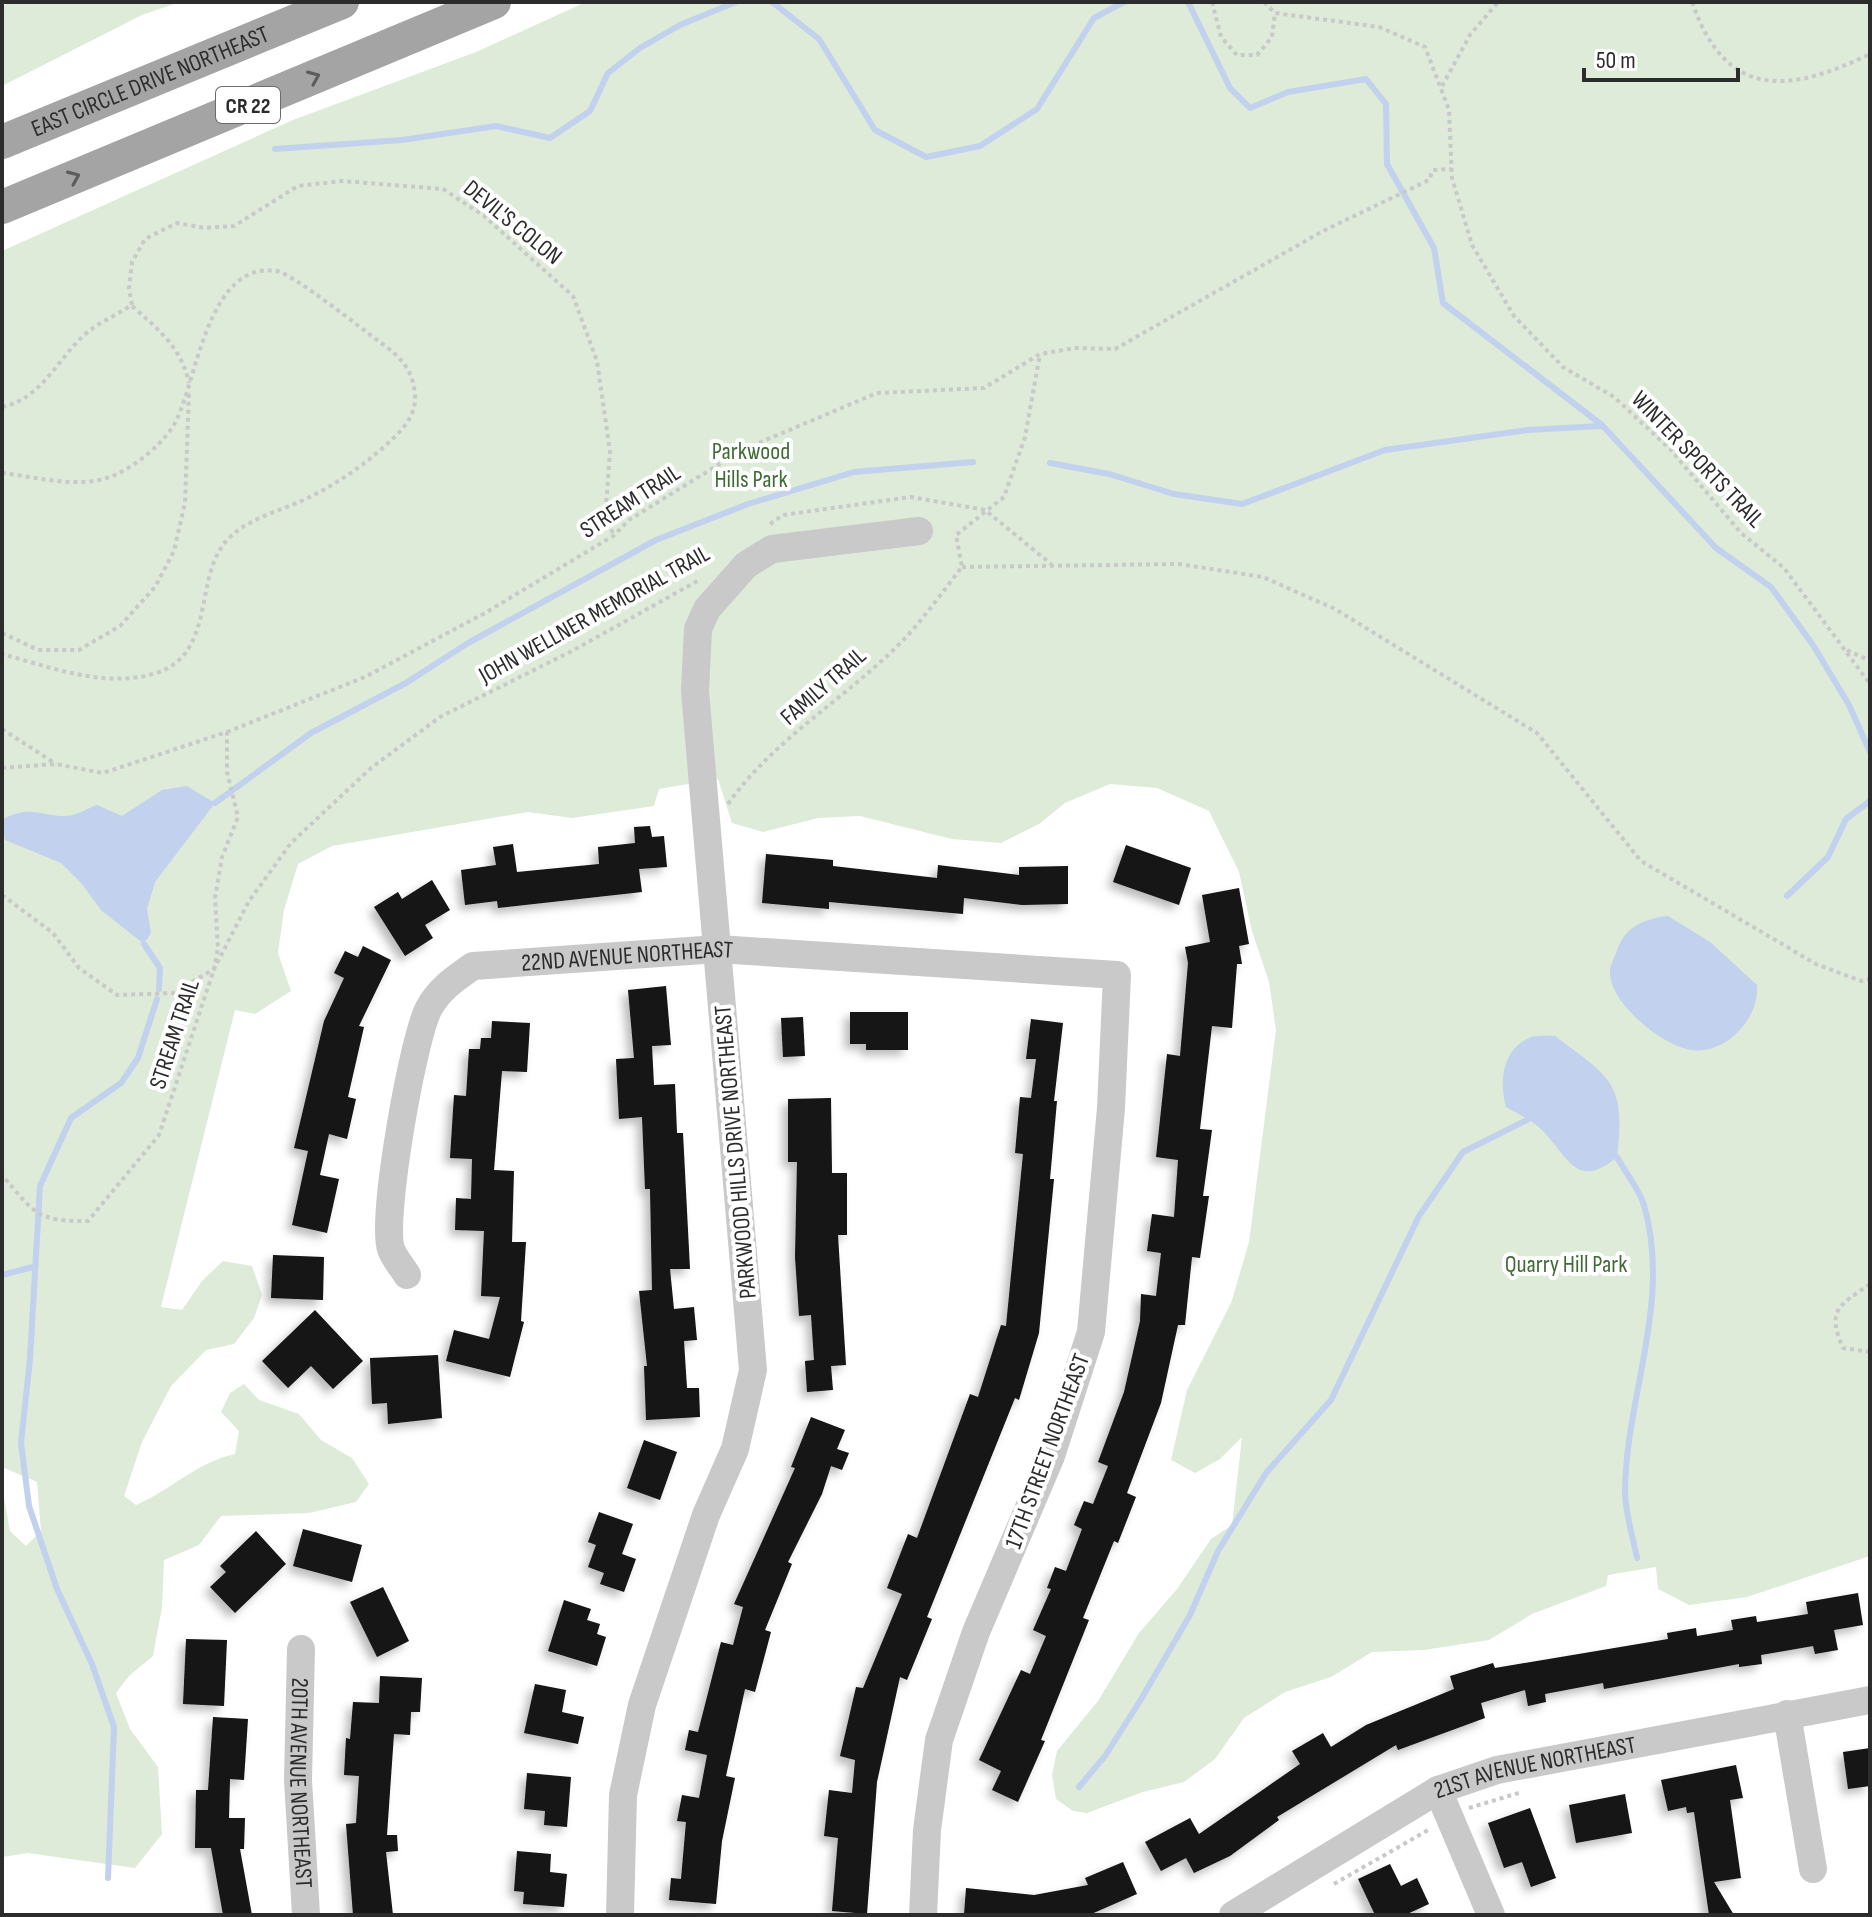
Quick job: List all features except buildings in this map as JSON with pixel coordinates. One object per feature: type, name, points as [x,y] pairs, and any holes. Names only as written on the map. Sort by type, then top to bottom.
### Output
[{"type":"main road","name":"EAST CIRCLE DRIVE NORTHEAST","points":[[2,142],[342,2]]},
{"type":"main road","name":"CR 22","points":[[2,207],[494,2]]},
{"type":"street","name":"PARKWOOD HILLS DRIVE NORTHEAST","points":[[620,1915],[623,1795],[642,1705],[706,1515],[735,1449],[753,1370],[695,691],[698,629],[707,609],[746,565],[772,549],[919,531]]},
{"type":"street","name":"22ND AVENUE NORTHEAST","points":[[407,1275],[391,1249],[388,1217],[416,1045],[429,1009],[448,983],[473,966],[718,949],[1117,975]]},
{"type":"street","name":"17TH STREET NORTHEAST","points":[[923,1915],[927,1830],[939,1740],[976,1632],[1051,1456],[1091,1332],[1111,1108],[1117,975]]},
{"type":"street","name":"20TH AVENUE NORTHEAST","points":[[301,1649],[298,1780],[306,1915]]},
{"type":"street","name":"21ST AVENUE NORTHEAST","points":[[1233,1915],[1438,1790],[1497,1770],[1870,1700]]},
{"type":"street","points":[[1787,1714],[1813,1869]]},
{"type":"street","points":[[1438,1790],[1491,1915]]},
{"type":"path","points":[[1212,2],[1221,37],[1237,55],[1257,55],[1272,37],[1275,13],[1264,2]]},
{"type":"path","points":[[1442,86],[1470,35],[1498,2]]},
{"type":"path","points":[[1692,2],[1722,56],[1757,81],[1792,83],[1843,67],[1870,54]]},
{"type":"path","name":"WINTER SPORTS TRAIL","points":[[1275,13],[1379,27],[1425,47],[1449,110],[1451,169],[1472,245],[1514,316],[1563,367],[1614,397],[1670,449],[1741,533],[1784,568],[1870,684]]},
{"type":"path","points":[[1451,169],[1433,170],[1429,180],[1323,231],[1115,349],[1075,348],[1040,354],[1025,437],[1004,497],[956,535],[962,567],[1179,564],[1263,577],[1335,609],[1537,733],[1641,861],[1816,964],[1861,981],[1870,979]]},
{"type":"path","name":"DEVIL'S COLON","points":[[132,305],[129,288],[132,262],[145,239],[177,223],[205,228],[234,226],[279,196],[313,184],[381,181],[443,189],[484,216],[573,296],[597,361],[610,451],[606,506],[613,536]]},
{"type":"path","points":[[2,473],[74,483],[115,475],[146,455],[176,421],[210,315],[253,273],[277,271],[297,280],[398,355],[413,377],[415,403],[407,426],[361,468],[310,497],[263,516],[225,543],[214,559],[199,626],[185,653],[158,673],[123,680],[78,674],[2,654]]},
{"type":"path","points":[[2,407],[17,404],[43,385],[88,332],[132,305],[164,332],[183,359],[189,384],[185,503],[174,551],[155,587],[120,626],[79,650],[38,650],[2,633]]},
{"type":"path","name":"STREAM TRAIL","points":[[2,768],[56,764],[103,773],[227,732],[365,677],[485,613],[550,570],[613,536],[629,520],[742,450],[877,393],[984,388],[1040,354]]},
{"type":"path","points":[[761,532],[783,515],[911,497],[985,510],[1051,564]]},
{"type":"path","name":"FAMILY TRAIL","points":[[709,832],[741,785],[907,636],[962,567]]},
{"type":"path","name":"JOHN WELLNER MEMORIAL TRAIL","points":[[214,969],[249,901],[291,843],[371,768],[440,717],[572,651],[706,575]]},
{"type":"path","name":"WINTER SPORTS TRAIL","points":[[1845,649],[1870,661]]},
{"type":"path","points":[[2,729],[56,764]]},
{"type":"path","name":"STREAM TRAIL","points":[[2,1175],[30,1209],[54,1222],[88,1221],[159,1135],[214,969],[218,948],[215,898],[222,857],[238,817],[227,772],[227,732]]},
{"type":"path","points":[[2,895],[53,933],[79,968],[117,995],[173,993],[214,969]]},
{"type":"path","points":[[1870,1284],[1842,1304],[1834,1314],[1834,1327],[1843,1348],[1870,1352]]},
{"type":"path","points":[[1333,1885],[1450,1817],[1524,1791]]},
{"type":"green space","points":[[11,2],[180,2],[142,15],[2,86],[2,6]]},
{"type":"green space","points":[[586,2],[1870,2],[1870,1556],[1747,1597],[1689,1605],[1658,1589],[1656,1567],[1608,1575],[1606,1586],[1532,1614],[1489,1640],[1424,1650],[1372,1652],[1331,1677],[1285,1692],[1244,1718],[1215,1759],[1184,1782],[1143,1792],[1087,1813],[1073,1811],[1056,1799],[1052,1775],[1057,1751],[1098,1701],[1139,1633],[1177,1589],[1211,1539],[1232,1525],[1242,1437],[1220,1459],[1195,1473],[1171,1460],[1187,1390],[1231,1303],[1249,1242],[1276,1030],[1269,982],[1252,931],[1239,872],[1209,811],[1157,788],[1110,784],[1065,803],[1039,824],[1001,843],[952,839],[860,816],[818,818],[763,832],[732,823],[718,779],[659,789],[654,806],[572,818],[528,812],[332,846],[298,864],[284,910],[278,953],[291,991],[255,1014],[235,1010],[161,1307],[182,1310],[202,1281],[223,1261],[252,1266],[262,1295],[254,1318],[234,1344],[206,1350],[171,1386],[142,1442],[124,1496],[136,1505],[208,1463],[235,1454],[239,1431],[221,1412],[230,1393],[244,1384],[259,1400],[299,1414],[321,1440],[352,1458],[369,1484],[356,1502],[309,1513],[221,1516],[199,1545],[164,1560],[162,1607],[153,1656],[129,1676],[116,1693],[130,1729],[158,1767],[162,1834],[135,1868],[28,1853],[2,1857],[2,1487],[10,1531],[26,1546],[41,1531],[37,1482],[2,1467],[2,251],[293,120],[476,52]]},
{"type":"water","points":[[187,786],[215,803],[155,882],[147,909],[151,933],[144,944],[101,910],[61,863],[5,840],[2,820],[11,815],[34,812],[70,816],[97,805],[122,816],[162,790]]},
{"type":"water","points":[[1668,916],[1710,942],[1757,985],[1753,1010],[1747,1021],[1738,1032],[1716,1047],[1691,1050],[1667,1041],[1640,1022],[1619,998],[1613,986],[1610,968],[1625,935],[1636,925]]},
{"type":"water","points":[[1555,1036],[1602,1073],[1616,1097],[1619,1112],[1617,1157],[1592,1171],[1583,1171],[1574,1166],[1539,1127],[1506,1107],[1503,1078],[1513,1050],[1529,1038]]},
{"type":"waterway","points":[[275,149],[402,140],[496,126],[550,138],[590,111],[608,73],[640,48],[680,25],[736,2]]},
{"type":"waterway","points":[[772,2],[819,39],[875,130],[926,157],[980,146],[1037,109],[1094,18],[1124,2]]},
{"type":"waterway","points":[[1188,2],[1230,88],[1250,108],[1288,92],[1366,79],[1386,104],[1387,164],[1434,248],[1443,303],[1602,425],[1716,548],[1771,587],[1813,645],[1849,705],[1870,752]]},
{"type":"waterway","points":[[1050,463],[1109,474],[1174,494],[1242,504],[1385,450],[1528,430],[1601,426]]},
{"type":"waterway","points":[[215,803],[311,733],[406,683],[468,643],[656,540],[748,504],[854,472],[973,462]]},
{"type":"waterway","points":[[1787,896],[1828,857],[1846,819],[1870,801]]},
{"type":"waterway","points":[[144,944],[160,968],[159,989]]},
{"type":"waterway","points":[[108,1878],[114,1727],[92,1664],[57,1589],[29,1506],[21,1443],[30,1359],[40,1186],[71,1118],[121,1083],[138,1058],[157,999]]},
{"type":"waterway","points":[[1079,1787],[1105,1756],[1140,1701],[1190,1615],[1218,1551],[1266,1473],[1331,1400],[1419,1216],[1463,1152],[1527,1120]]},
{"type":"waterway","points":[[1617,1157],[1644,1205],[1651,1241],[1653,1277],[1651,1313],[1627,1455],[1625,1491],[1637,1558]]},
{"type":"waterway","points":[[2,1275],[33,1267]]},
{"type":"park label","name":"Parkwood Hills Park","points":[[751,465]]},
{"type":"park label","name":"Quarry Hill Park","points":[[1566,1264]]}]
